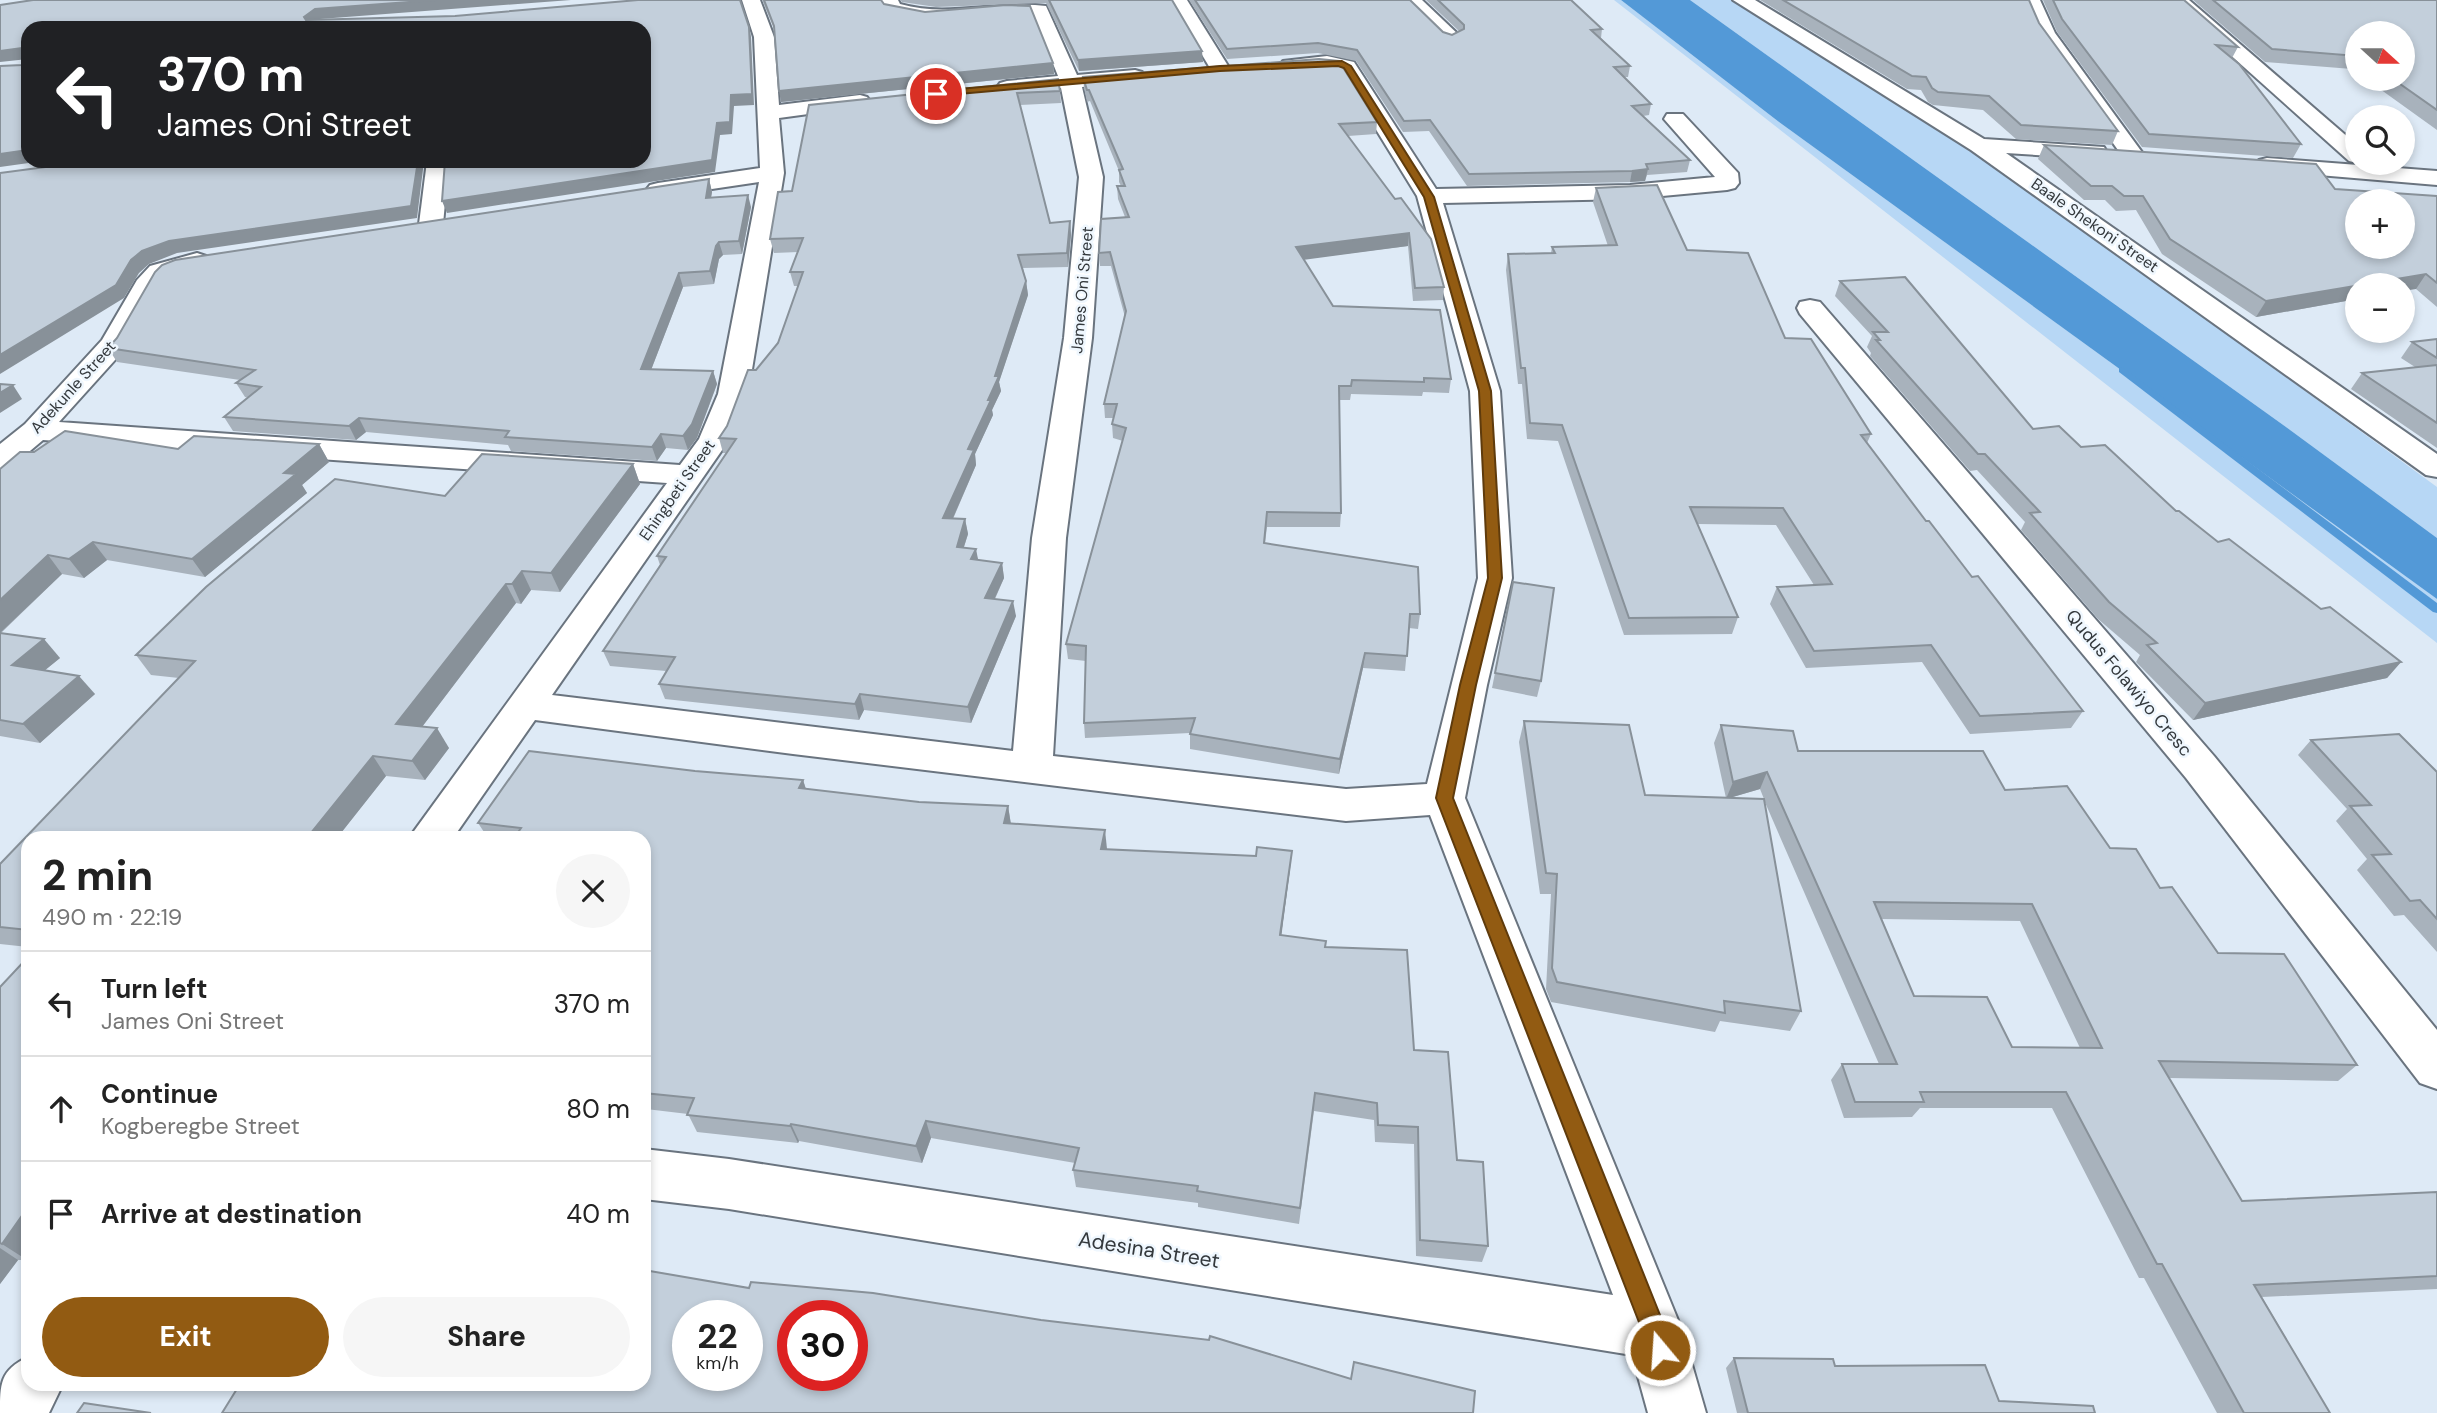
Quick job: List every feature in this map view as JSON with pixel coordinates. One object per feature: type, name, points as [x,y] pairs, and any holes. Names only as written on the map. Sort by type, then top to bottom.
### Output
[{"type":"street","name":"Ehingbeti Street","points":[[435,831],[713,440],[733,394],[772,173],[764,37],[751,0]]},
{"type":"street","name":"James Oni Street","points":[[889,0],[892,8],[915,13],[1031,5],[1040,10],[1070,81],[1091,177],[1078,338],[1049,538],[1032,768]]},
{"type":"street","points":[[1178,0],[1227,69],[1193,71]]},
{"type":"street","points":[[1412,0],[1451,37]]},
{"type":"street","name":"Baale Shekoni Street","points":[[1742,0],[1979,145],[2437,468]]},
{"type":"street","points":[[2031,0],[2046,34],[2133,155]]},
{"type":"street","points":[[2178,0],[2345,146]]},
{"type":"street","points":[[1273,66],[1339,63],[1347,66],[1429,197],[1485,391],[1495,578],[1468,685],[1444,798],[1654,1330],[1677,1413]]},
{"type":"street","points":[[990,89],[1152,75]]},
{"type":"street","points":[[767,113],[883,99]]},
{"type":"street","points":[[1429,197],[1630,192],[1727,183],[1726,173],[1675,119]]},
{"type":"street","points":[[1979,145],[2160,157]]},
{"type":"street","points":[[2240,163],[2345,168]]},
{"type":"street","points":[[431,224],[437,168]]},
{"type":"street","points":[[636,194],[772,173]]},
{"type":"street","points":[[2415,175],[2437,178]]},
{"type":"street","points":[[405,228],[459,220]]},
{"type":"street","name":"Adekunle Street","points":[[0,460],[36,430],[114,344],[150,280],[159,271],[177,264],[218,258]]},
{"type":"street","name":"Qudus Folawiyo Cresc","points":[[1811,308],[2200,766],[2437,1067]]},
{"type":"street","points":[[36,430],[686,475]]},
{"type":"street","points":[[349,478],[379,452]]},
{"type":"street","points":[[526,705],[1346,805],[1444,798]]},
{"type":"street","name":"Adesina Street","points":[[651,1175],[756,1188],[1654,1330]]},
{"type":"street","points":[[13,1413],[29,1391]]},
{"type":"shaded area","points":[[1614,0],[1621,0],[1779,122],[2437,599],[2437,643]]},
{"type":"shaded area","points":[[1690,0],[1738,0],[1970,147],[2437,487],[2437,538],[2286,427]]},
{"type":"water","points":[[1621,0],[1690,0],[2286,427],[2437,538],[2437,599],[1779,122]]},
{"type":"building","points":[[33,0],[436,0],[315,9],[304,17],[306,20],[455,16],[638,0],[740,0],[749,27],[752,94],[731,95],[730,122],[717,123],[712,160],[442,201],[444,168],[651,168],[651,21],[21,21],[21,48],[0,51],[0,5]]},
{"type":"building","points":[[764,0],[881,0],[884,4],[925,12],[1006,5],[1030,6],[1053,63],[779,91],[774,26]]},
{"type":"building","points":[[1049,0],[1172,0],[1202,51],[1078,60]]},
{"type":"building","points":[[1195,0],[1410,0],[1443,32],[1452,35],[1464,29],[1464,25],[1438,0],[1571,0],[1602,29],[1591,30],[1630,66],[1614,67],[1651,104],[1632,106],[1690,160],[1646,164],[1648,169],[1632,171],[1469,174],[1430,120],[1404,121],[1357,50],[1318,43],[1227,49]]},
{"type":"building","points":[[1783,0],[2029,0],[2039,23],[2118,131],[2021,125],[1989,96],[1938,92],[1932,88],[1926,77],[1912,76]]},
{"type":"building","points":[[2053,0],[2184,0],[2238,47],[2216,45],[2239,64],[2301,144],[2149,134],[2062,19]]},
{"type":"building","points":[[2213,0],[2437,0],[2437,110],[2410,91],[2415,91],[2415,21],[2345,21],[2345,55],[2272,49]]},
{"type":"building","points":[[1319,59],[1339,61],[1377,122],[1339,124],[1395,199],[1401,198],[1431,239],[1444,287],[1415,288],[1409,233],[1296,247],[1333,306],[1440,310],[1451,379],[1424,378],[1424,382],[1352,380],[1351,386],[1339,386],[1341,513],[1267,512],[1264,543],[1418,567],[1420,614],[1410,614],[1407,656],[1365,653],[1340,759],[1190,734],[1195,718],[1084,723],[1086,646],[1066,644],[1126,428],[1112,424],[1117,404],[1104,404],[1126,311],[1110,252],[1099,253],[1101,219],[1129,217],[1117,186],[1125,186],[1119,170],[1123,169],[1083,77]]},
{"type":"building","points":[[21,65],[21,151],[0,154],[0,66]]},
{"type":"building","points":[[1058,79],[1060,91],[1017,93],[1050,223],[1070,221],[1067,253],[1018,255],[1026,281],[995,376],[999,376],[968,449],[974,450],[943,518],[965,519],[957,547],[976,549],[971,559],[1002,563],[985,598],[1013,601],[968,707],[860,694],[855,704],[659,684],[675,657],[603,651],[666,557],[657,556],[736,439],[719,438],[727,426],[748,370],[756,370],[778,343],[803,272],[790,272],[803,238],[770,239],[778,192],[792,191],[809,105]]},
{"type":"building","points":[[2044,145],[2316,164],[2335,189],[2345,190],[2345,259],[2415,259],[2415,194],[2437,196],[2437,283],[2426,274],[2345,273],[2345,288],[2266,301],[2170,239],[2143,196],[2124,196],[2112,186],[2091,186]]},
{"type":"building","points":[[38,168],[417,168],[411,206],[169,241],[142,251],[131,260],[116,285],[0,355],[0,173]]},
{"type":"building","points":[[709,179],[706,198],[748,195],[739,241],[719,242],[710,271],[679,273],[641,369],[713,371],[692,424],[683,436],[661,434],[652,447],[505,437],[509,431],[359,418],[349,426],[224,417],[261,387],[236,383],[255,370],[108,348],[117,338],[155,272],[162,265],[175,260]]},
{"type":"building","points":[[1657,185],[1687,250],[1748,253],[1785,338],[1811,339],[1871,434],[1861,435],[1926,521],[1929,521],[1972,577],[1978,576],[2083,711],[1980,716],[1931,645],[1814,651],[1777,587],[1832,584],[1783,508],[1690,507],[1738,617],[1629,618],[1562,425],[1530,423],[1525,368],[1521,368],[1508,254],[1555,253],[1552,247],[1617,245],[1596,188]]},
{"type":"building","points":[[1905,277],[2033,429],[2059,426],[2081,447],[2105,445],[2176,511],[2218,542],[2229,539],[2321,609],[2330,607],[2401,662],[2205,703],[2147,645],[2157,643],[2109,602],[2030,513],[2040,512],[1985,454],[1978,454],[1876,340],[1880,340],[1873,332],[1888,332],[1840,281]]},
{"type":"building","points":[[2437,339],[2437,358],[2414,343]]},
{"type":"building","points":[[2437,365],[2437,423],[2362,373]]},
{"type":"building","points":[[0,384],[13,385],[0,393]]},
{"type":"building","points":[[65,431],[178,449],[194,436],[319,444],[284,473],[296,474],[192,559],[93,542],[69,559],[48,555],[0,600],[0,469],[20,452],[34,452]]},
{"type":"building","points":[[482,454],[633,464],[551,573],[522,571],[512,584],[506,584],[396,724],[437,728],[412,761],[373,756],[313,831],[32,831],[195,661],[136,655],[206,587],[335,479],[445,496]]},
{"type":"building","points":[[1513,582],[1554,588],[1541,681],[1495,673]]},
{"type":"building","points":[[0,633],[44,639],[12,665],[79,676],[23,724],[0,720]]},
{"type":"building","points":[[1524,721],[1629,725],[1645,795],[1764,799],[1801,1011],[1724,1001],[1725,1013],[1557,982],[1552,968],[1557,874],[1546,873]]},
{"type":"building","points":[[1721,725],[1793,731],[1798,751],[1983,751],[2005,790],[2067,786],[2110,848],[2136,849],[2160,888],[2172,887],[2218,953],[2284,954],[2357,1065],[2159,1061],[2242,1201],[2437,1192],[2437,1276],[2254,1285],[2330,1413],[2244,1413],[2162,1264],[2157,1264],[2066,1092],[1920,1092],[1924,1102],[1855,1102],[1842,1064],[1897,1064],[1767,772],[1733,782]],"holes":[[[1874,902],[2032,904],[2102,1048],[2012,1047],[1987,997],[1914,996]]]},
{"type":"building","points":[[2399,734],[2437,772],[2437,919],[2420,900],[2410,901],[2372,855],[2391,854],[2350,806],[2371,805],[2311,740]]},
{"type":"building","points":[[529,751],[695,771],[803,780],[799,788],[919,802],[1008,806],[1004,823],[1105,830],[1101,849],[1256,856],[1257,847],[1292,851],[1280,935],[1326,941],[1325,947],[1407,950],[1414,1050],[1448,1052],[1457,1160],[1483,1162],[1488,1246],[1420,1240],[1418,1127],[1378,1125],[1377,1103],[1315,1093],[1300,1208],[1197,1191],[1198,1186],[1073,1170],[1079,1148],[926,1121],[916,1146],[791,1124],[687,1115],[694,1098],[651,1094],[651,831],[519,831],[521,828],[478,823]]},
{"type":"building","points":[[21,842],[21,929],[0,927],[0,864]]},
{"type":"building","points":[[21,964],[21,1217],[2,1244],[0,1243],[0,987]]},
{"type":"building","points":[[651,1271],[749,1288],[751,1282],[873,1293],[1041,1320],[1209,1340],[1210,1336],[1351,1379],[1354,1362],[1475,1391],[1473,1413],[222,1413],[236,1391],[651,1391]]},
{"type":"building","points":[[1734,1358],[1833,1359],[1835,1366],[1985,1365],[1999,1401],[2093,1406],[2095,1413],[1748,1413]]},
{"type":"building","points":[[84,1403],[151,1413],[77,1413]]},
{"type":"waterway","points":[[2122,370],[2437,609]]},
{"type":"route","points":[[936,94],[1220,69],[1339,63],[1347,66],[1429,197],[1485,391],[1495,578],[1468,685],[1444,798],[1660,1350]]}]
